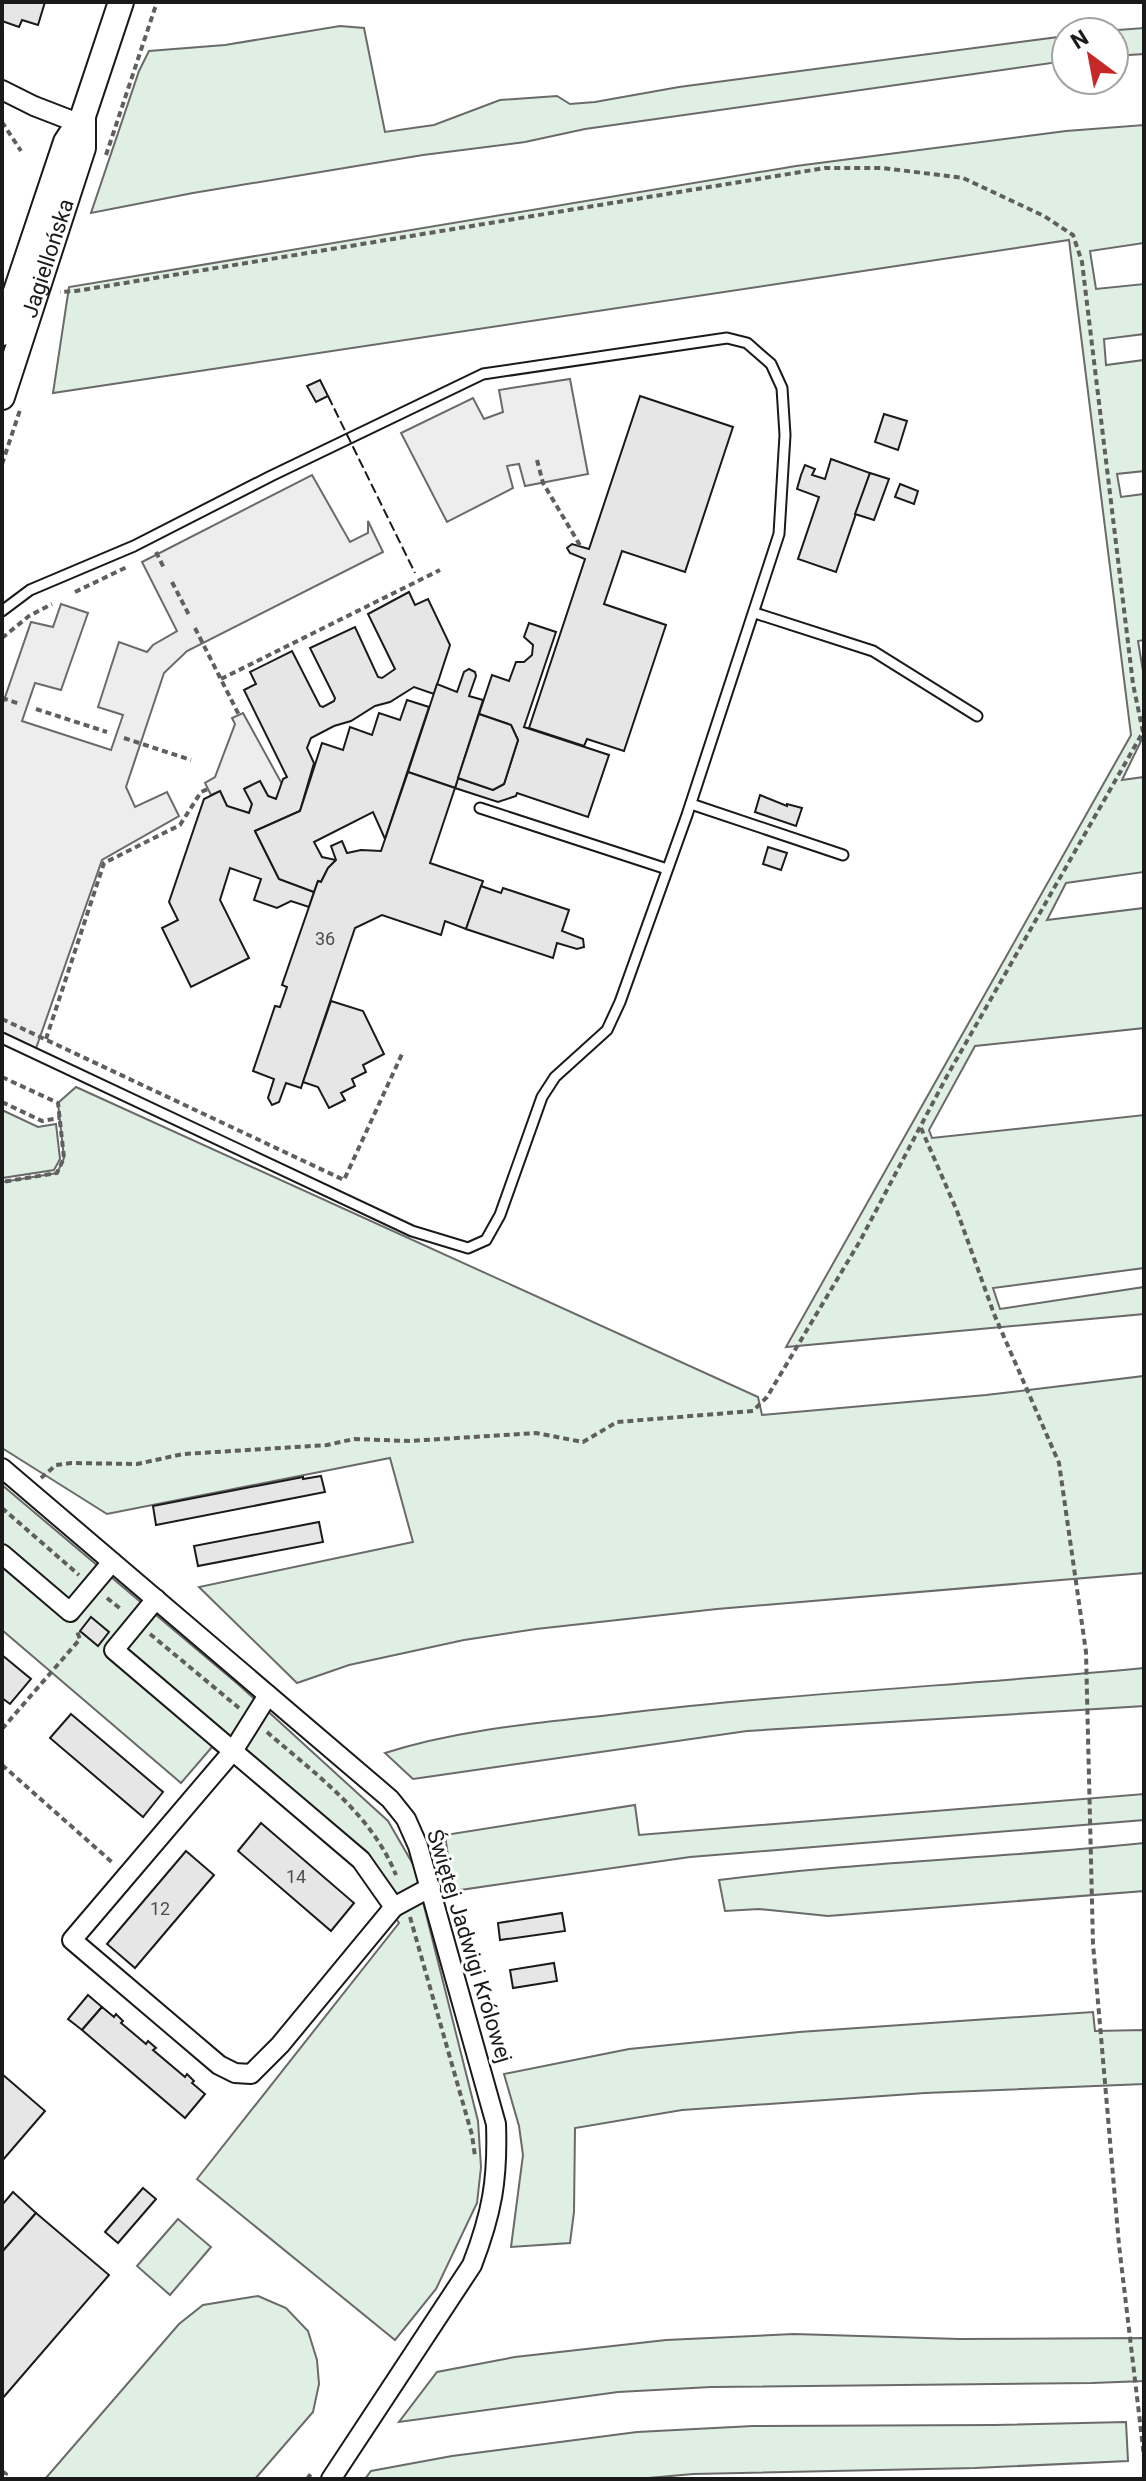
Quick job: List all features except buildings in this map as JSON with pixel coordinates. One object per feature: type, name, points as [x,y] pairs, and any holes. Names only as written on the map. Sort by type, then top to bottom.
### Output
[{"type":"street","name":"Jagiellońska","points":[[2,333],[6,310],[66,142],[80,120],[121,2]]},
{"type":"street","points":[[2,90],[34,106],[80,120]]},
{"type":"street","name":"Jagiellońska","points":[[4,384],[83,148],[80,120]]},
{"type":"street","name":"Świętej Jadwigi Królowej","points":[[2,1468],[390,1799],[406,1819],[418,1846],[496,2124],[494,2196],[472,2265],[331,2479]]},
{"type":"street","points":[[2,1554],[70,1612],[112,1562]]},
{"type":"street","points":[[156,1599],[114,1650],[361,1860],[394,1907]]},
{"type":"street","points":[[268,1695],[233,1751],[72,1940],[219,2065],[235,2073],[251,2074],[280,2045],[394,1907],[431,1887]]},
{"type":"lane","points":[[2,611],[30,590],[134,546],[483,374],[727,338],[747,343],[771,364],[782,388],[785,435],[779,534],[691,804],[630,977],[607,1030],[555,1077],[542,1097],[500,1215],[486,1240],[468,1248],[412,1231],[2,1038]]},
{"type":"lane","points":[[755,613],[873,651],[977,716]]},
{"type":"lane","points":[[691,804],[843,855]]},
{"type":"lane","points":[[480,808],[667,869]]},
{"type":"path","points":[[2,122],[21,151]]},
{"type":"path","points":[[28,1490],[56,1465],[71,1463],[137,1464],[183,1454],[327,1445],[354,1439],[410,1441],[536,1433],[583,1442],[617,1422],[753,1411],[767,1397],[860,1241],[955,1062],[1143,732],[1133,684],[1082,262],[1073,235],[1044,216],[963,178],[883,168],[825,168],[60,292]]},
{"type":"path","points":[[537,460],[543,483],[581,547]]},
{"type":"path","points":[[150,555],[156,552],[164,568]]},
{"type":"path","points":[[75,592],[131,565]]},
{"type":"path","points":[[221,679],[440,570]]},
{"type":"path","points":[[172,582],[189,615]]},
{"type":"path","points":[[2,638],[29,616],[52,604]]},
{"type":"path","points":[[195,628],[239,715]]},
{"type":"path","points":[[2,698],[20,704]]},
{"type":"path","points":[[36,709],[107,732]]},
{"type":"path","points":[[124,738],[191,760]]},
{"type":"path","points":[[46,1039],[104,863],[180,825],[201,792],[208,789]]},
{"type":"path","points":[[2,1019],[344,1180],[402,1054]]},
{"type":"path","points":[[2,1077],[58,1103],[64,1158],[57,1173],[2,1182]]},
{"type":"path","points":[[2,1102],[42,1121],[59,1118]]},
{"type":"path","points":[[921,1128],[957,1211],[994,1314],[1059,1463],[1086,1652],[1093,1944],[1119,2245],[1144,2456]]},
{"type":"path","points":[[2,1729],[80,1639],[70,1612]]},
{"type":"path","points":[[2,1765],[127,1876]]},
{"type":"path","points":[[2,2471],[6,2474],[2,2478]]},
{"type":"green space","points":[[340,26],[364,28],[385,132],[434,125],[500,100],[557,96],[570,104],[595,102],[679,87],[1050,38],[1050,63],[585,129],[525,142],[423,155],[91,213],[139,71],[149,51],[225,45]]},
{"type":"green space","points":[[1144,28],[1144,54],[1130,55],[1130,29]]},
{"type":"green space","points":[[1144,125],[1144,243],[1090,251],[1096,289],[1144,284],[1144,334],[1104,339],[1106,365],[1144,360],[1144,471],[1117,474],[1121,497],[1144,494],[1144,640],[1138,641],[1144,677],[1144,735],[1122,780],[1144,777],[1144,872],[1066,883],[1047,920],[1144,908],[1144,1028],[975,1046],[929,1130],[932,1138],[1144,1115],[1144,1268],[993,1288],[1000,1309],[1144,1287],[1144,1314],[786,1347],[1131,735],[1069,240],[53,393],[69,287],[796,166],[1066,131]]},
{"type":"green space","points":[[76,1087],[758,1397],[762,1415],[986,1395],[1144,1376],[1144,1573],[717,1609],[536,1629],[464,1640],[349,1665],[297,1683],[199,1587],[413,1542],[390,1458],[107,1514],[2,1448],[2,1182],[57,1173],[64,1158],[58,1103]]},
{"type":"green space","points":[[2,1110],[38,1127],[56,1124],[60,1159],[54,1170],[2,1178]]},
{"type":"green space","points":[[2,1485],[239,1685],[388,1821],[414,1866],[478,2121],[481,2167],[477,2203],[436,2289],[395,2340],[197,2179],[399,1923],[355,1863],[212,1747],[181,1783],[2,1630]]},
{"type":"green space","points":[[1144,1668],[1144,1706],[747,1731],[413,1779],[385,1753],[471,1732],[684,1707]]},
{"type":"green space","points":[[1144,1794],[1144,1820],[690,1857],[453,1891],[445,1835],[635,1805],[639,1835]]},
{"type":"green space","points":[[1144,1843],[1144,1891],[828,1916],[759,1909],[725,1911],[719,1880],[825,1869]]},
{"type":"green space","points":[[1093,2012],[1095,2031],[1144,2030],[1144,2084],[925,2093],[682,2110],[575,2128],[574,2212],[570,2243],[511,2247],[523,2155],[519,2126],[504,2074],[629,2049],[799,2032]]},
{"type":"green space","points":[[178,2219],[211,2247],[170,2295],[137,2266]]},
{"type":"green space","points":[[258,2296],[286,2308],[308,2331],[317,2360],[319,2384],[313,2412],[255,2479],[45,2479],[179,2324],[203,2305]]},
{"type":"green space","points":[[794,2334],[959,2339],[1144,2338],[1144,2381],[711,2387],[618,2392],[399,2422],[437,2372],[515,2357],[666,2340]]},
{"type":"green space","points":[[1126,2422],[1128,2461],[975,2468],[693,2474],[637,2479],[365,2479],[371,2471],[452,2456],[637,2432],[753,2426]]},
{"type":"shaded area","points":[[570,379],[588,474],[525,486],[519,464],[507,466],[513,488],[447,522],[401,433],[473,398],[484,419],[503,412],[499,390]]},
{"type":"shaded area","points":[[312,475],[350,542],[368,533],[368,521],[383,552],[187,651],[164,673],[126,787],[135,807],[167,792],[179,816],[102,860],[34,1054],[2,1038],[2,706],[31,622],[53,627],[61,604],[88,613],[61,690],[35,683],[22,721],[111,750],[123,715],[98,707],[119,642],[147,652],[177,631],[142,562]]},
{"type":"shaded area","points":[[243,713],[282,784],[276,799],[268,796],[260,781],[245,788],[252,804],[249,813],[227,806],[220,791],[211,795],[205,783],[215,777],[235,724],[232,718]]},
{"type":"fence","points":[[328,396],[415,573]]}]
